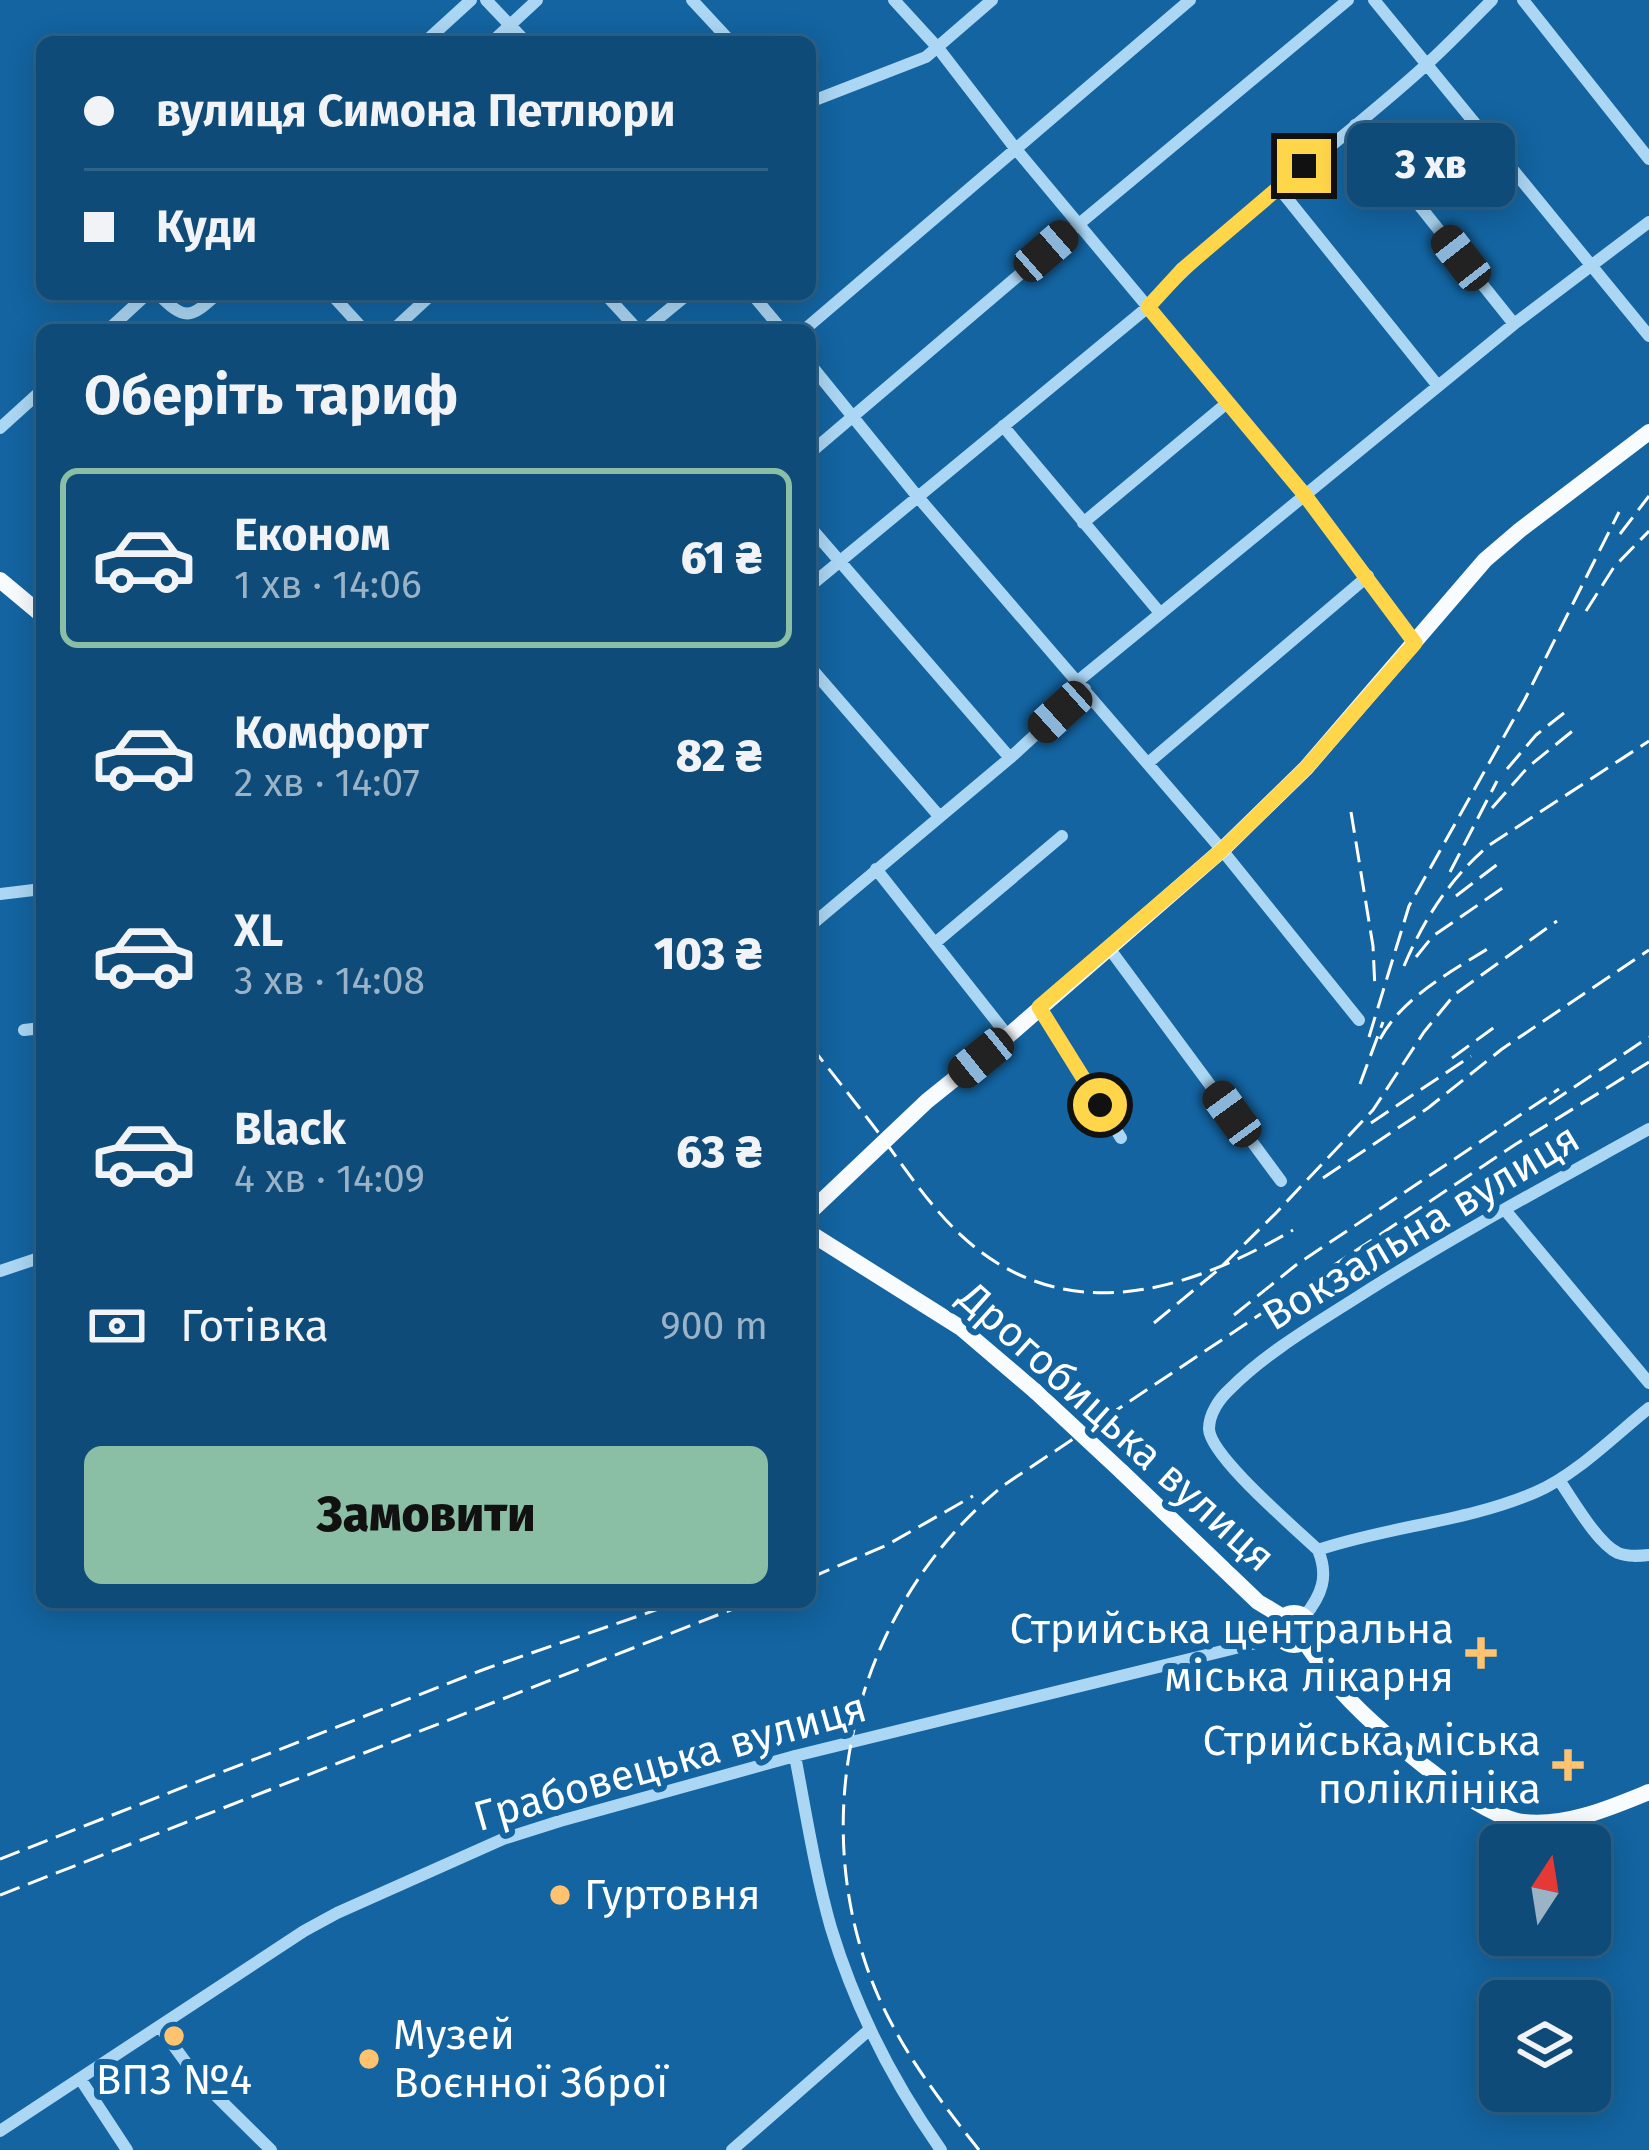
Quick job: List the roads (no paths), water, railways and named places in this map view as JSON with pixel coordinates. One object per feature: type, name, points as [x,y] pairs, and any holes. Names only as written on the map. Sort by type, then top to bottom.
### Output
[{"type":"main road","points":[[816,1206],[927,1100],[1222,850],[1306,768],[1485,560],[1649,432]]},
{"type":"main road","points":[[0,580],[36,610]]},
{"type":"main road","name":"Дрогобицька вулиця","points":[[816,1237],[961,1328],[1035,1391],[1258,1602],[1283,1617]]},
{"type":"main road","points":[[1293,1613],[1304,1617],[1310,1631],[1304,1641],[1294,1645],[1280,1637],[1283,1617],[1293,1613]]},
{"type":"main road","points":[[1304,1641],[1337,1688],[1399,1746],[1494,1814],[1527,1822],[1570,1820],[1649,1792]]},
{"type":"street","points":[[432,36],[471,0]]},
{"type":"street","points":[[486,0],[520,36]]},
{"type":"street","points":[[499,36],[537,0]]},
{"type":"street","points":[[692,0],[725,36]]},
{"type":"street","points":[[893,0],[938,48],[1015,148],[1304,494],[1415,643]]},
{"type":"street","points":[[816,100],[926,57],[992,0]]},
{"type":"street","points":[[811,324],[1190,0]]},
{"type":"street","points":[[816,448],[1348,0]]},
{"type":"street","points":[[1374,0],[1649,336]]},
{"type":"street","points":[[816,581],[1148,307],[1182,270],[1426,65],[1492,0]]},
{"type":"street","points":[[1523,0],[1649,159]]},
{"type":"street","points":[[1355,125],[1514,324]]},
{"type":"street","points":[[1278,187],[1438,386]]},
{"type":"street","points":[[816,921],[1010,758],[1160,613],[1514,324],[1649,222]]},
{"type":"street","points":[[115,324],[141,300]]},
{"type":"street","points":[[164,300],[185,315],[210,300]]},
{"type":"street","points":[[337,300],[359,324]]},
{"type":"street","points":[[400,324],[426,300]]},
{"type":"street","points":[[611,300],[635,324]]},
{"type":"street","points":[[649,324],[680,300]]},
{"type":"street","points":[[757,300],[777,324]]},
{"type":"street","points":[[816,371],[917,496],[1222,850],[1359,1020]]},
{"type":"street","points":[[0,428],[36,395]]},
{"type":"street","points":[[1083,523],[1227,403]]},
{"type":"street","points":[[1003,426],[1160,613]]},
{"type":"street","points":[[816,534],[1010,758]]},
{"type":"street","points":[[1148,763],[1368,576]]},
{"type":"street","points":[[816,674],[939,816]]},
{"type":"street","points":[[934,943],[1062,836]]},
{"type":"street","points":[[876,869],[1008,1036]]},
{"type":"street","points":[[0,894],[36,891]]},
{"type":"street","points":[[1109,948],[1281,1181]]},
{"type":"street","points":[[1039,1007],[1121,1138]]},
{"type":"street","points":[[24,1030],[36,1029]]},
{"type":"street","name":"Вокзальна вулиця","points":[[1318,1550],[1220,1455],[1210,1434],[1212,1414],[1228,1390],[1287,1342],[1423,1255],[1649,1129]]},
{"type":"street","points":[[1505,1210],[1649,1383]]},
{"type":"street","points":[[0,1271],[36,1259]]},
{"type":"street","points":[[1304,1617],[1324,1581],[1318,1550],[1360,1535],[1520,1498],[1559,1480],[1649,1408]]},
{"type":"street","points":[[1559,1480],[1603,1542],[1616,1552],[1649,1555]]},
{"type":"street","name":"Грабовецька вулиця","points":[[0,2132],[304,1931],[503,1839],[795,1756],[1280,1637]]},
{"type":"street","points":[[795,1756],[831,1928],[869,2030],[941,2150]]},
{"type":"street","points":[[160,2027],[195,2075],[271,2150]]},
{"type":"street","points":[[732,2150],[869,2030]]},
{"type":"street","points":[[81,2080],[127,2150]]},
{"type":"railway","points":[[1620,534],[1649,496]]},
{"type":"railway","points":[[1369,1037],[1409,906],[1525,699],[1619,512]]},
{"type":"railway","points":[[1586,611],[1614,567],[1649,531]]},
{"type":"railway","points":[[1507,769],[1536,735],[1564,713]]},
{"type":"railway","points":[[1492,808],[1528,767],[1575,729]]},
{"type":"railway","points":[[1404,966],[1439,901],[1488,846],[1649,741]]},
{"type":"railway","points":[[1450,872],[1497,781]]},
{"type":"railway","points":[[1351,812],[1373,946],[1375,989]]},
{"type":"railway","points":[[1456,896],[1499,863]]},
{"type":"railway","points":[[1416,957],[1433,936],[1507,885]]},
{"type":"railway","points":[[1154,1323],[1218,1270],[1373,1110],[1455,994],[1557,921]]},
{"type":"railway","points":[[1380,1039],[1414,998],[1489,948]]},
{"type":"railway","points":[[1323,1178],[1649,950]]},
{"type":"railway","points":[[1360,1084],[1383,1022]]},
{"type":"railway","points":[[1452,1058],[1496,1026]]},
{"type":"railway","points":[[1549,1104],[1649,1037]]},
{"type":"railway","points":[[816,1053],[940,1214],[981,1252],[1019,1275],[1059,1288],[1099,1293],[1138,1290],[1218,1268],[1293,1230]]},
{"type":"railway","points":[[1371,1123],[1471,1056]]},
{"type":"railway","points":[[979,2150],[937,2096],[879,1998],[856,1930],[845,1860],[845,1790],[856,1720],[878,1654],[910,1591],[952,1535],[1004,1485],[1516,1144],[1649,1062]]},
{"type":"railway","points":[[1234,1315],[1296,1265],[1559,1089]]},
{"type":"railway","points":[[816,1575],[887,1545],[973,1496]]},
{"type":"railway","points":[[0,1859],[485,1669],[662,1608]]},
{"type":"railway","points":[[0,1895],[736,1608]]},
{"type":"place","name":"Стрийська центральна міська лікарня","points":[[1481,1653]]},
{"type":"place","name":"Стрийська міська поліклініка","points":[[1568,1765]]},
{"type":"place","name":"Гуртовня","points":[[560,1895]]},
{"type":"place","name":"ВПЗ №4","points":[[174,2036]]},
{"type":"place","name":"Музей Воєнної Зброї","points":[[369,2059]]}]
